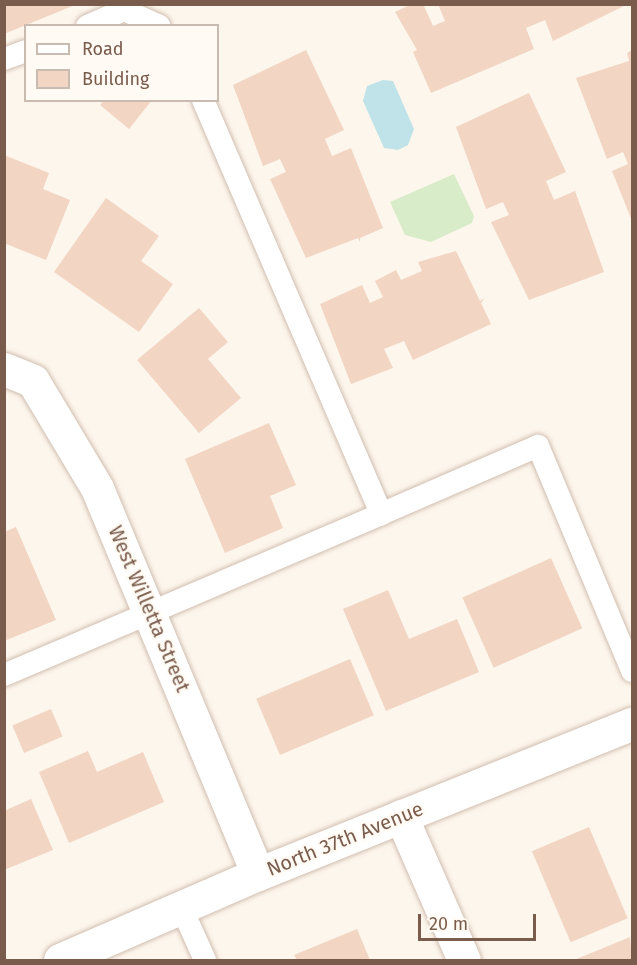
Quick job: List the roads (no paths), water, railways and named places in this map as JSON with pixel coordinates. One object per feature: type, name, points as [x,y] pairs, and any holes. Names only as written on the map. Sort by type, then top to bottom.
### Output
[{"type":"street","name":"West Willetta Street","points":[[4,369],[33,381],[97,488],[153,612],[258,874]]},
{"type":"street","name":"North 37th Avenue","points":[[60,960],[182,909],[258,874],[633,724]]},
{"type":"street","points":[[401,816],[464,960]]},
{"type":"lane","points":[[92,24],[124,10],[156,24]]},
{"type":"lane","points":[[4,59],[24,52]]},
{"type":"lane","points":[[204,102],[381,514]]},
{"type":"lane","points":[[4,675],[538,446],[633,671]]},
{"type":"lane","points":[[182,909],[205,960]]},
{"type":"water","points":[[383,80],[393,81],[414,129],[408,145],[398,150],[384,148],[363,101],[367,86]]}]
